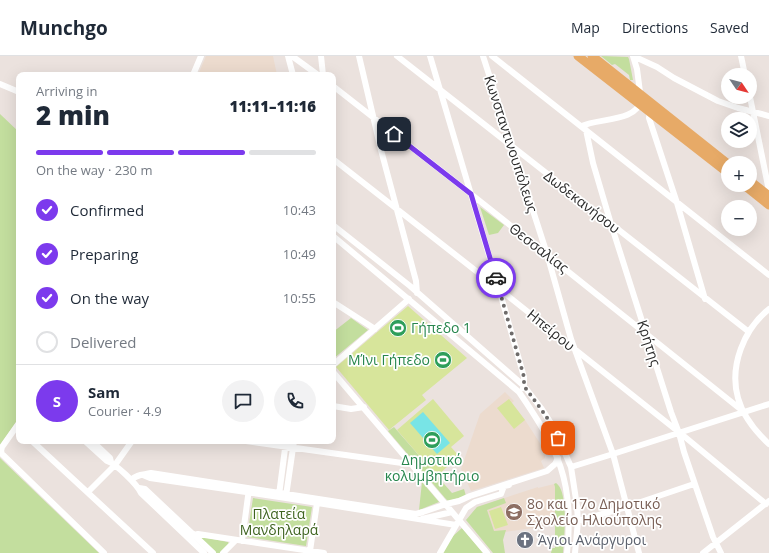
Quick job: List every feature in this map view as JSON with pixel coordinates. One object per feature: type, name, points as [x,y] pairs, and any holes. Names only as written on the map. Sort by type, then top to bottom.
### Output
[{"type":"main road","points":[[578,56],[640,99],[721,159]]},
{"type":"main road","points":[[592,56],[640,99],[650,111],[721,167]]},
{"type":"main road","points":[[757,187],[769,196]]},
{"type":"main road","points":[[753,192],[769,205]]},
{"type":"street","points":[[195,72],[201,56]]},
{"type":"street","points":[[288,56],[292,72]]},
{"type":"street","points":[[292,56],[314,72]]},
{"type":"street","points":[[321,56],[323,72]]},
{"type":"street","points":[[358,56],[416,282],[417,293]]},
{"type":"street","name":"Δωδεκανήσου","points":[[397,56],[749,332]]},
{"type":"street","points":[[430,56],[524,377],[524,386],[519,392]]},
{"type":"street","name":"Κωνσταντινουπόλεως","points":[[483,56],[547,254],[575,349],[613,454],[639,553]]},
{"type":"street","points":[[492,56],[769,275]]},
{"type":"street","points":[[584,128],[588,123],[630,114],[637,109],[640,99],[637,69],[633,56]]},
{"type":"street","points":[[633,56],[657,67],[674,78],[718,100],[753,112]]},
{"type":"street","points":[[741,56],[744,68]]},
{"type":"street","points":[[0,84],[16,91]]},
{"type":"street","name":"Θεσσαλίας","points":[[336,88],[547,254],[744,412]]},
{"type":"street","points":[[751,104],[753,112]]},
{"type":"street","points":[[650,111],[649,118],[677,203],[705,299]]},
{"type":"street","points":[[757,113],[769,116]]},
{"type":"street","name":"Κρήτης","points":[[584,128],[611,224],[679,433],[694,484],[715,544],[721,553]]},
{"type":"street","points":[[757,132],[769,191]]},
{"type":"street","name":"Ηπείρου","points":[[336,161],[499,288],[767,502]]},
{"type":"street","points":[[336,227],[348,235],[417,293],[524,386],[554,428],[570,466],[575,489],[578,521],[575,553]]},
{"type":"street","points":[[336,238],[519,392],[539,421],[558,458],[568,494],[570,522],[568,553]]},
{"type":"street","points":[[336,362],[409,299]]},
{"type":"street","points":[[336,304],[375,329]]},
{"type":"street","points":[[769,308],[749,332],[739,357],[736,375],[738,398],[744,412],[754,428],[769,444]]},
{"type":"street","points":[[336,375],[446,504],[457,522],[487,553]]},
{"type":"street","points":[[570,466],[613,454],[769,404]]},
{"type":"street","points":[[336,406],[352,409],[364,407]]},
{"type":"street","points":[[16,429],[2,447],[2,454],[104,553]]},
{"type":"street","points":[[35,444],[153,553]]},
{"type":"street","points":[[88,444],[131,480],[139,488],[141,493],[213,553]]},
{"type":"street","points":[[95,444],[110,458],[113,464]]},
{"type":"street","points":[[88,492],[130,444]]},
{"type":"street","points":[[279,495],[286,444],[402,463],[411,462]]},
{"type":"street","points":[[286,496],[293,444]]},
{"type":"street","points":[[131,480],[135,476],[151,473],[279,495],[416,514],[547,471],[555,464],[558,458]]},
{"type":"street","points":[[440,553],[466,508],[475,502],[501,494],[504,486],[552,471],[562,472]]},
{"type":"street","points":[[570,522],[626,507],[694,484]]},
{"type":"street","points":[[223,553],[239,540],[249,490]]},
{"type":"street","points":[[286,496],[317,503],[420,520],[457,522]]},
{"type":"street","points":[[420,520],[452,512],[459,501]]},
{"type":"street","points":[[703,553],[767,502]]},
{"type":"street","points":[[310,551],[317,503]]},
{"type":"street","points":[[192,537],[198,534],[324,553]]},
{"type":"street","points":[[192,537],[204,553]]},
{"type":"shaded area","points":[[206,56],[273,56],[276,72],[199,72]]},
{"type":"shaded area","points":[[505,392],[514,401],[512,403],[545,451],[545,458],[541,461],[544,468],[471,491],[461,469],[480,414]]},
{"type":"shaded area","name":"8ο και 17ο Δημοτικό Σχολείο Ηλιούπολης","points":[[554,484],[555,525],[484,535],[469,517],[477,507],[538,487]]},
{"type":"green space","points":[[601,56],[628,57],[633,80],[630,80],[629,75],[615,64],[612,65]]},
{"type":"green space","points":[[0,114],[16,129],[16,422],[0,445]]},
{"type":"green space","points":[[480,207],[504,225],[498,233],[489,235]]},
{"type":"green space","points":[[408,306],[467,358],[422,395],[426,400],[389,430],[336,367]]},
{"type":"green space","points":[[351,318],[368,330],[336,357],[336,330]]},
{"type":"green space","name":"Δημοτικό κολυμβητήριο","points":[[433,399],[464,436],[451,447],[459,456],[437,476],[397,430]]},
{"type":"green space","points":[[509,399],[525,420],[514,429],[497,408]]},
{"type":"green space","points":[[394,427],[452,493],[464,489],[466,496],[448,501],[388,431]]},
{"type":"green space","points":[[0,458],[99,553],[0,553]]},
{"type":"green space","points":[[422,482],[439,502],[419,510]]},
{"type":"green space","points":[[556,483],[563,495],[564,505],[565,527],[563,553],[551,553],[552,548],[555,548],[554,484]]},
{"type":"green space","name":"Πλατεία Μανδηλαρά","points":[[253,498],[312,507],[306,546],[247,537]]},
{"type":"green space","points":[[504,498],[506,503],[487,510],[494,531],[506,530],[503,540],[505,553],[493,553],[466,520],[477,507]]},
{"type":"green space","points":[[501,507],[508,525],[495,529],[489,511]]},
{"type":"green space","points":[[462,528],[483,553],[442,553],[453,536]]},
{"type":"green space","points":[[202,537],[228,542],[229,544],[220,553],[216,553],[201,539]]},
{"type":"water","points":[[423,412],[450,443],[437,454],[410,423]]},
{"type":"way so far","points":[[496,278],[524,377],[524,386],[541,408],[554,428],[558,438]]},
{"type":"place","name":"Γήπεδο 1","points":[[398,328]]},
{"type":"place","name":"ΜΊνι Γήπεδο","points":[[443,360]]},
{"type":"place","name":"Δημοτικό κολυμβητήριο","points":[[432,440]]},
{"type":"place","name":"8ο και 17ο Δημοτικό Σχολείο Ηλιούπολης","points":[[514,512]]},
{"type":"place","name":"Άγιοι Ανάργυροι","points":[[525,540]]},
{"type":"route","points":[[394,134],[471,194],[496,278]]}]
